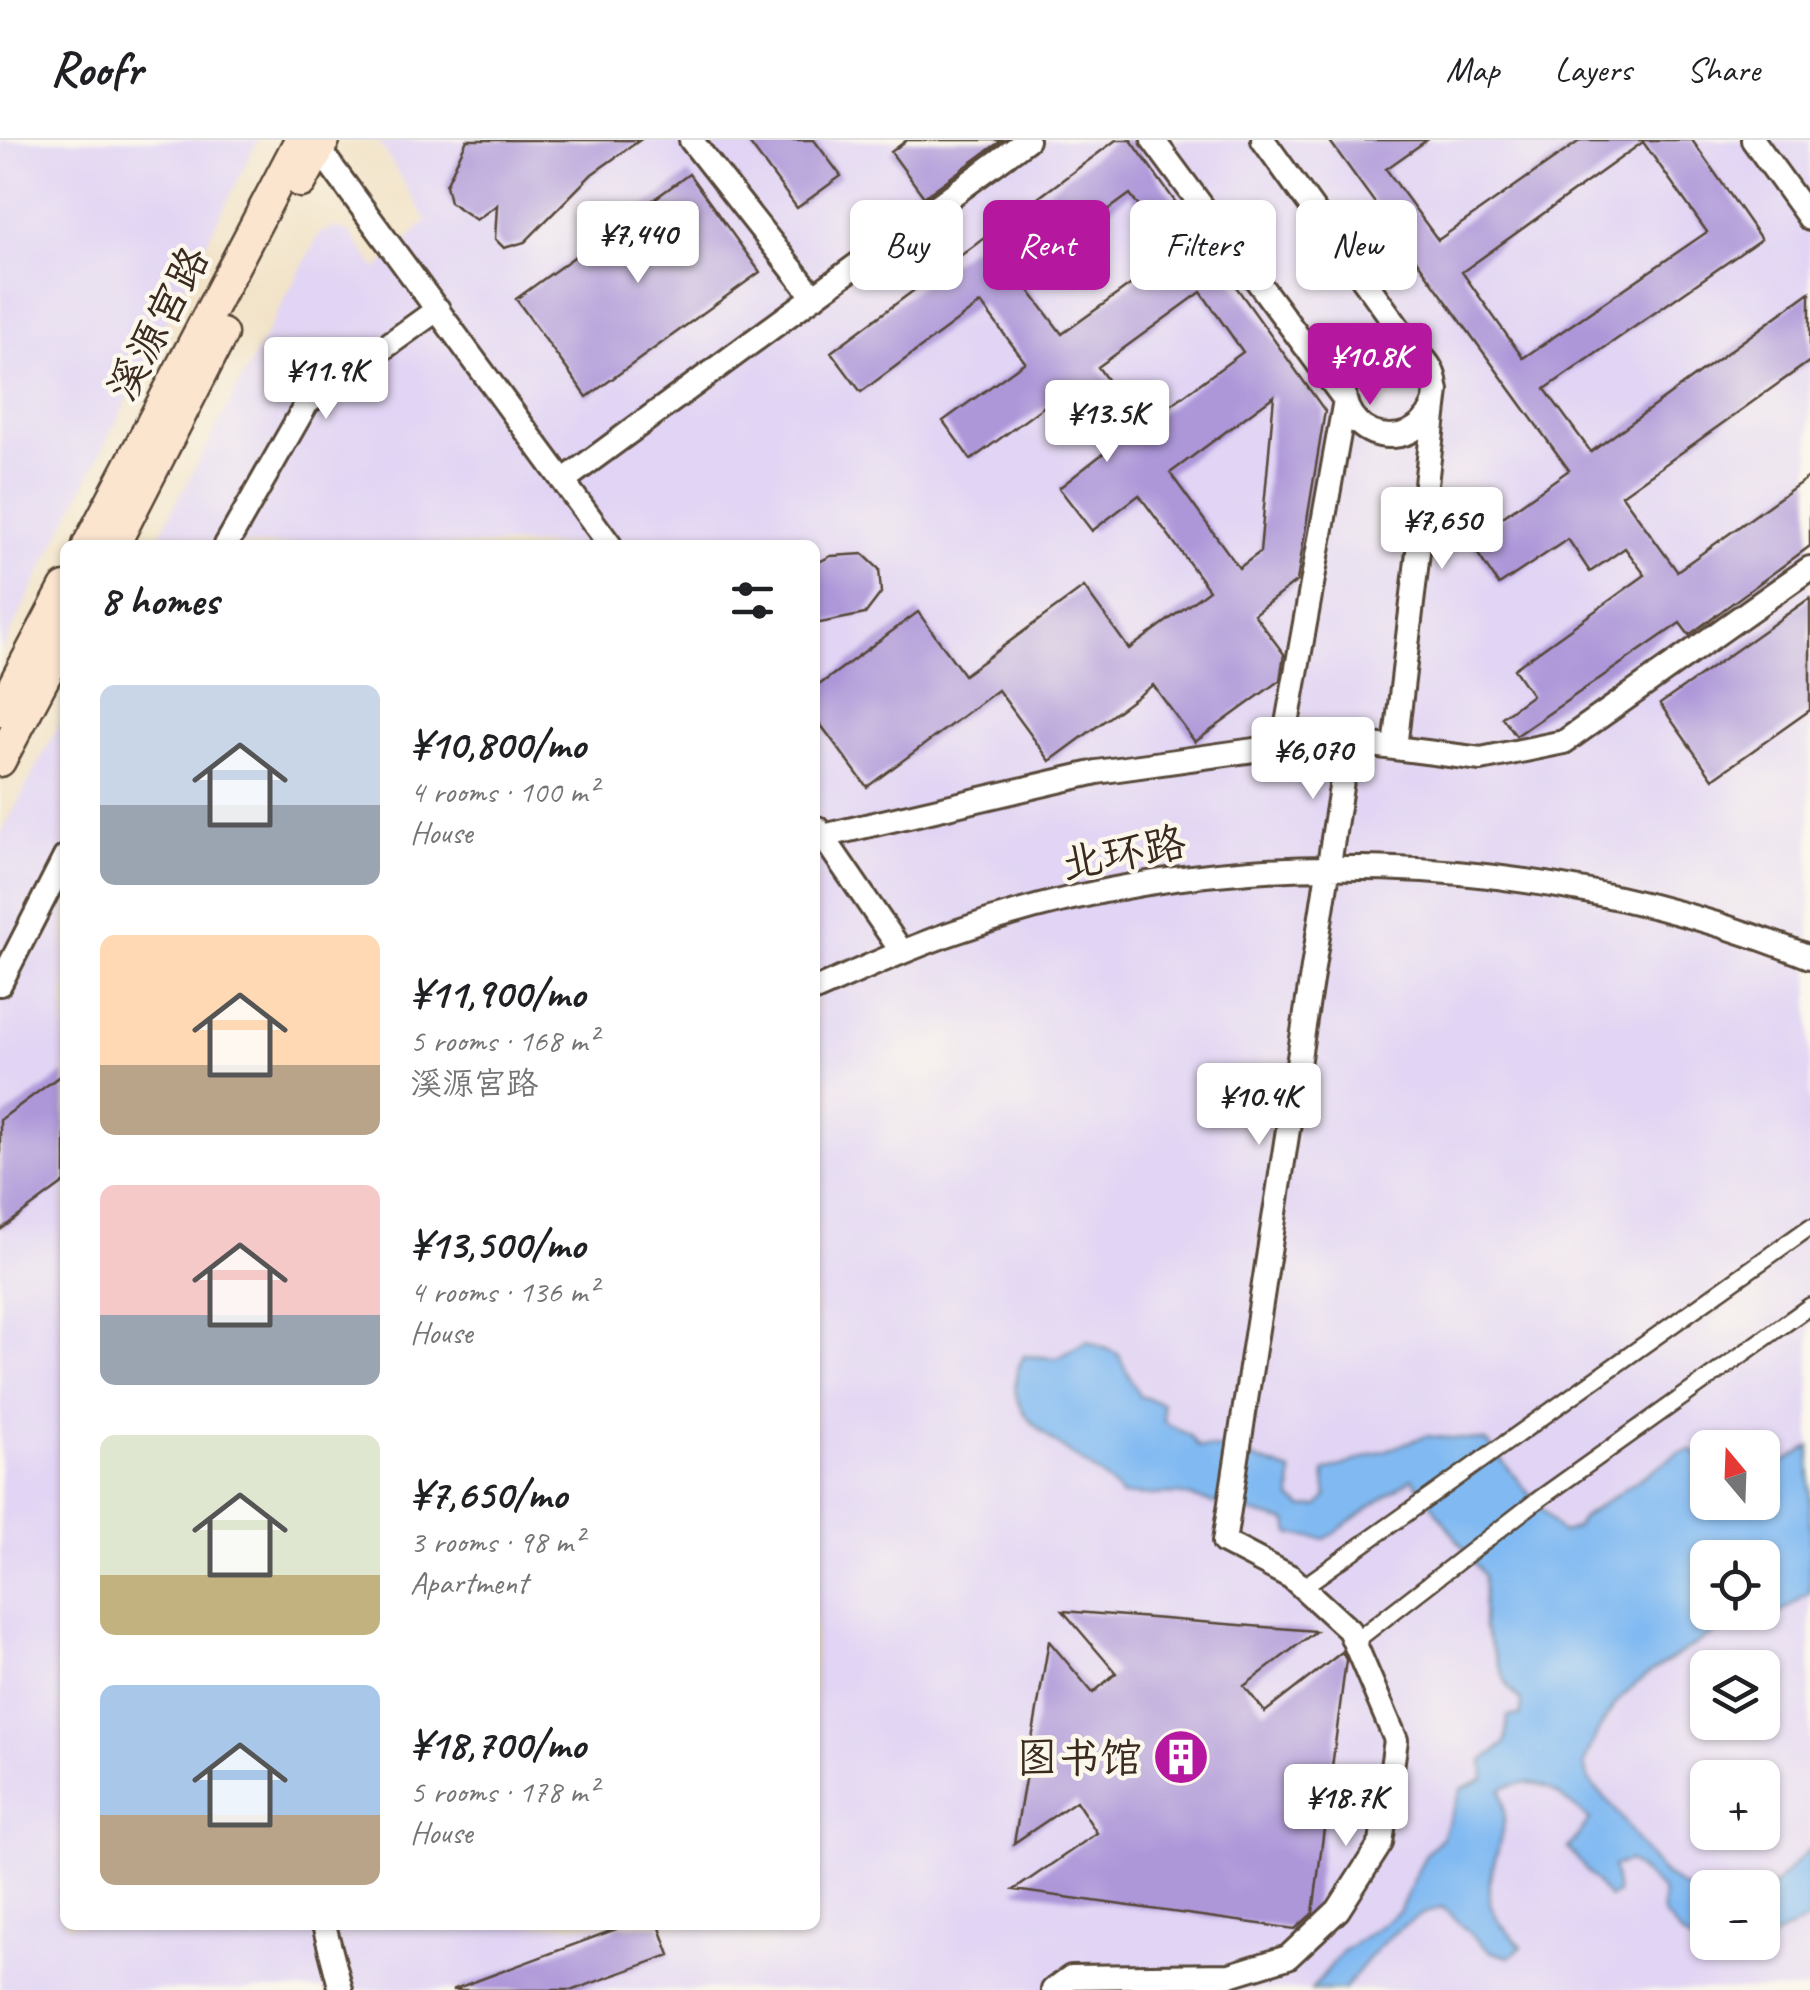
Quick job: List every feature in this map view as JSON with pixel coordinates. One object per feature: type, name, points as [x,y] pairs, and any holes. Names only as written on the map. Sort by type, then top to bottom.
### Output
[{"type":"main road","name":"溪源宫路","points":[[91,540],[314,143]]},
{"type":"main road","name":"溪源宫路","points":[[116,540],[314,143]]},
{"type":"main road","points":[[0,710],[60,597]]},
{"type":"main road","points":[[0,762],[60,648]]},
{"type":"street","points":[[692,140],[814,296]]},
{"type":"street","points":[[563,481],[1027,140]]},
{"type":"street","points":[[1153,140],[1345,400],[1360,426],[1388,436],[1416,429],[1434,405],[1436,390]]},
{"type":"street","points":[[1263,140],[1414,351],[1426,361],[1436,390],[1395,748]]},
{"type":"street","points":[[1753,140],[1810,219]]},
{"type":"street","points":[[314,143],[606,540]]},
{"type":"street","points":[[229,540],[306,404],[438,309]]},
{"type":"street","points":[[1283,746],[1348,370],[1370,349],[1385,344],[1414,351]]},
{"type":"street","points":[[820,831],[1097,772],[1283,746],[1348,742],[1481,759],[1564,742],[1810,568]]},
{"type":"street","points":[[1053,1990],[1071,1977],[1230,1975],[1288,1957],[1338,1910],[1381,1843],[1396,1740],[1349,1630],[1291,1577],[1224,1542],[1348,742]]},
{"type":"street","points":[[820,832],[902,952]]},
{"type":"street","points":[[0,984],[60,867]]},
{"type":"street","name":"北环路","points":[[820,988],[902,952],[1011,914],[1126,886],[1241,870],[1331,869],[1505,877],[1562,885],[1676,910],[1810,957]]},
{"type":"street","points":[[1303,1588],[1810,1227]]},
{"type":"street","points":[[1354,1642],[1535,1502],[1810,1306]]},
{"type":"street","points":[[325,1930],[341,1990]]},
{"type":"shaded area","points":[[0,140],[258,140],[0,654]]},
{"type":"shaded area","points":[[378,140],[1810,140],[1810,1990],[0,1990],[0,836],[60,722],[60,1930],[820,1930],[820,540],[157,540],[320,233],[334,228],[349,232],[377,269],[427,221]]},
{"type":"water","points":[[1087,1341],[1118,1354],[1139,1396],[1162,1403],[1164,1422],[1190,1436],[1199,1447],[1227,1449],[1292,1472],[1291,1499],[1304,1508],[1319,1506],[1327,1496],[1324,1472],[1426,1436],[1486,1441],[1561,1533],[1577,1527],[1583,1517],[1678,1453],[1690,1450],[1690,1520],[1780,1520],[1780,1464],[1810,1447],[1810,1592],[1780,1613],[1780,1540],[1690,1540],[1690,1630],[1728,1630],[1699,1642],[1632,1687],[1610,1711],[1584,1764],[1588,1778],[1650,1858],[1674,1882],[1690,1890],[1690,1941],[1663,1914],[1662,1890],[1629,1861],[1613,1866],[1617,1894],[1609,1898],[1568,1848],[1590,1820],[1549,1789],[1538,1784],[1515,1784],[1501,1789],[1504,1818],[1489,1886],[1494,1914],[1522,1946],[1509,1957],[1489,1951],[1442,1907],[1413,1920],[1386,1940],[1344,1990],[1311,1990],[1342,1952],[1399,1912],[1426,1853],[1442,1837],[1461,1789],[1484,1778],[1483,1761],[1505,1743],[1508,1716],[1521,1715],[1522,1702],[1508,1687],[1483,1627],[1484,1576],[1412,1478],[1325,1539],[1290,1534],[1288,1522],[1179,1494],[1122,1496],[1029,1419],[1018,1400],[1015,1380],[1024,1356],[1058,1358]]},
{"type":"water","points":[[1810,1848],[1810,1919],[1780,1934],[1780,1879]]},
{"type":"building","points":[[467,140],[640,140],[592,174],[525,242],[504,248],[495,239],[497,205],[476,220],[450,202],[446,185]]},
{"type":"building","points":[[747,140],[814,140],[841,176],[797,208]]},
{"type":"building","points":[[907,140],[1002,140],[924,197],[891,152]]},
{"type":"building","points":[[1116,140],[1131,140],[1174,200],[1134,200],[1130,194],[1110,209],[1110,200],[1035,200]]},
{"type":"building","points":[[1329,140],[1427,140],[1386,169],[1409,200],[1373,200]]},
{"type":"building","points":[[1581,140],[1692,140],[1761,239],[1545,389],[1591,452],[1810,292],[1810,361],[1622,495],[1677,571],[1810,476],[1810,546],[1689,635],[1680,623],[1516,736],[1502,717],[1532,695],[1514,669],[1645,575],[1625,548],[1590,572],[1568,539],[1499,585],[1469,541],[1569,470],[1417,261],[1417,211],[1438,240]],"holes":[[[1643,142],[1707,232],[1523,358],[1462,272]]]},
{"type":"building","points":[[689,174],[760,272],[587,397],[516,299]]},
{"type":"building","points":[[983,239],[983,290],[1029,290],[1062,334],[1130,285],[1130,290],[1238,290],[1325,411],[1297,581],[1254,614],[1284,654],[1280,680],[1195,742],[1153,685],[1050,761],[998,690],[867,787],[820,724],[820,684],[918,612],[964,675],[1084,587],[1129,649],[1209,590],[1139,495],[1092,531],[1059,488],[1105,452],[1062,393],[971,460],[943,421],[1025,362],[981,303],[861,392],[831,352],[914,290],[963,290],[963,254]],"holes":[[[1201,292],[1243,352],[1141,427],[1098,367]],[[1274,396],[1260,552],[1239,568],[1170,473]]]},
{"type":"building","points":[[863,554],[879,569],[881,593],[865,614],[820,623],[820,562],[831,556]]},
{"type":"building","points":[[1810,598],[1810,710],[1713,779],[1660,704]]},
{"type":"building","points":[[60,1076],[60,1186],[0,1230],[0,1120]]},
{"type":"building","name":"图书馆","points":[[1063,1611],[1316,1631],[1244,1686],[1265,1712],[1342,1652],[1346,1660],[1313,1913],[1295,1929],[1014,1890],[1097,1833],[1076,1801],[1014,1843],[1049,1641],[1093,1693],[1116,1673]]},
{"type":"building","points":[[613,1930],[661,1930],[670,1955],[573,1990],[452,1990]]},
{"type":"place","name":"图书馆","points":[[1181,1757]]}]
